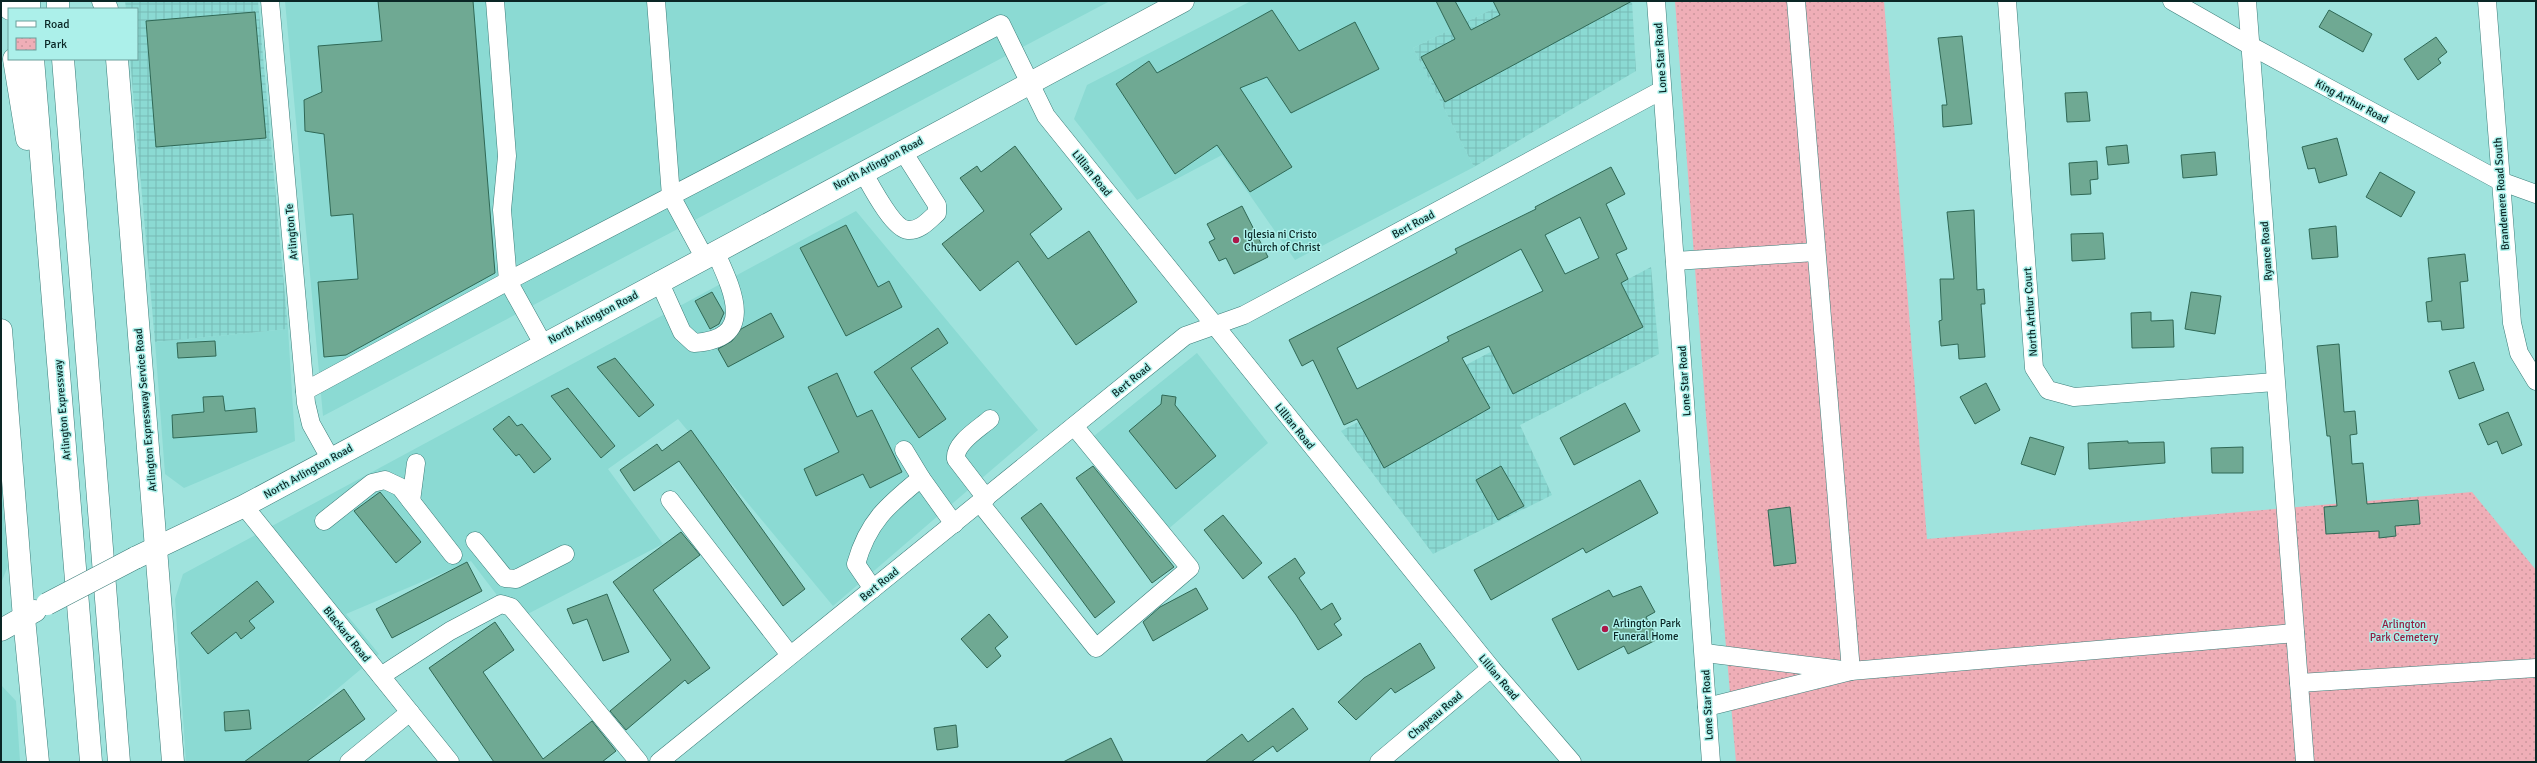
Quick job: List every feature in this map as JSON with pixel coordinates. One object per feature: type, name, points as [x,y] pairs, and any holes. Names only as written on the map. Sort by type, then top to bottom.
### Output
[{"type":"main road","name":"North Arlington Road","points":[[1,630],[156,546],[244,506],[330,458],[902,150],[1183,1]]},
{"type":"main road","points":[[14,60],[50,265]]},
{"type":"main road","name":"Arlington Expressway","points":[[33,60],[91,762]]},
{"type":"main road","points":[[62,60],[119,762]]},
{"type":"main road","name":"Arlington Expressway Service Road","points":[[116,60],[173,762]]},
{"type":"main road","points":[[1,330],[24,618],[38,762]]},
{"type":"street","name":"Arlington Te","points":[[270,1],[305,392],[311,424],[330,458]]},
{"type":"street","points":[[494,1],[506,156],[502,210],[508,281],[542,344]]},
{"type":"street","points":[[656,1],[671,196],[734,292],[736,318],[731,329],[717,338],[694,343],[682,332],[659,281]]},
{"type":"street","name":"Lone Star Road","points":[[1656,1],[1711,762]]},
{"type":"street","points":[[1796,1],[1815,252],[1851,671]]},
{"type":"street","name":"North Arthur Court","points":[[2007,1],[2034,368],[2048,390],[2074,397],[2275,382]]},
{"type":"street","name":"King Arthur Road","points":[[2172,1],[2251,46],[2500,181],[2536,194]]},
{"type":"street","name":"Ryance Road","points":[[2247,1],[2305,762]]},
{"type":"street","name":"Brandemere Road South","points":[[2487,1],[2512,323],[2519,353],[2536,381]]},
{"type":"street","name":"Lillian Road","points":[[671,196],[1001,24],[1046,116],[1491,668],[1572,762]]},
{"type":"street","name":"Bert Road","points":[[659,762],[1185,336],[1244,315],[1662,90]]},
{"type":"street","points":[[863,172],[890,217],[902,228],[908,230],[921,227],[936,213],[937,205],[902,150]]},
{"type":"street","points":[[305,392],[508,281],[671,196]]},
{"type":"street","points":[[1675,261],[1815,252]]},
{"type":"street","points":[[990,419],[960,445],[955,454],[956,459],[983,500],[1096,648],[1190,568],[1074,426]]},
{"type":"street","points":[[904,450],[921,478],[954,524]]},
{"type":"street","points":[[411,501],[416,463]]},
{"type":"street","points":[[873,589],[856,564],[862,542],[882,510],[921,478]]},
{"type":"street","points":[[324,521],[372,483],[385,480],[400,487],[453,555]]},
{"type":"street","points":[[670,500],[790,655]]},
{"type":"street","name":"Blackard Road","points":[[244,506],[450,762]]},
{"type":"street","points":[[475,541],[505,578],[516,579],[565,554]]},
{"type":"street","points":[[381,676],[450,631],[501,604],[511,607],[639,762]]},
{"type":"street","points":[[1707,707],[1851,671],[2295,633]]},
{"type":"street","points":[[1704,653],[1851,671]]},
{"type":"street","name":"Chapeau Road","points":[[1379,762],[1491,668]]},
{"type":"street","points":[[2299,683],[2536,668]]},
{"type":"street","points":[[349,762],[410,712]]},
{"type":"shaded area","points":[[125,1],[258,1],[288,329],[155,342],[130,60],[138,60],[138,8],[126,8]]},
{"type":"shaded area","points":[[285,1],[1110,1],[323,416]]},
{"type":"shaded area","points":[[1251,1],[1509,1],[1413,48],[1474,167],[1295,260],[1222,155],[1137,200],[1074,119],[1087,85]]},
{"type":"shaded area","points":[[1509,1],[1632,1],[1636,71],[1474,167],[1413,48]]},
{"type":"shaded area","points":[[856,211],[1038,430],[833,606],[678,419],[608,469],[663,544],[516,620],[471,561],[346,614],[379,654],[250,762],[186,762],[175,599],[183,574]]},
{"type":"shaded area","points":[[1651,267],[1659,354],[1520,425],[1552,495],[1433,554],[1341,431]]},
{"type":"shaded area","points":[[288,329],[295,441],[184,488],[165,474],[155,342]]},
{"type":"shaded area","points":[[1197,353],[1268,443],[1166,531],[1094,436]]},
{"type":"shaded area","points":[[1,483],[8,566],[1,583]]},
{"type":"shaded area","points":[[1,685],[16,701],[20,762],[1,762]]},
{"type":"green space","name":"Arlington Park Cemetery","points":[[1675,1],[1884,1],[1927,539],[2472,492],[2536,570],[2536,762],[1736,762],[1706,416]]},
{"type":"building","points":[[378,1],[473,1],[495,273],[346,355],[324,357],[318,282],[358,279],[353,214],[331,216],[324,134],[305,131],[304,100],[322,92],[318,46],[382,41]]},
{"type":"building","points":[[1436,1],[1455,1],[1471,30],[1500,15],[1493,1],[1632,1],[1445,102],[1421,57],[1455,39]]},
{"type":"building","points":[[1272,10],[1299,51],[1355,22],[1379,69],[1291,113],[1267,77],[1240,88],[1292,167],[1250,192],[1217,145],[1175,174],[1116,84],[1149,61],[1157,73]]},
{"type":"building","points":[[2329,10],[2372,34],[2363,52],[2319,27]]},
{"type":"building","points":[[255,12],[266,138],[156,147],[146,21]]},
{"type":"building","points":[[1962,36],[1972,124],[1943,127],[1942,105],[1947,105],[1938,38]]},
{"type":"building","points":[[2436,37],[2447,52],[2438,59],[2441,63],[2418,80],[2404,59]]},
{"type":"building","points":[[2087,92],[2090,121],[2067,122],[2065,93]]},
{"type":"building","points":[[2337,138],[2347,175],[2319,183],[2315,168],[2308,169],[2302,147]]},
{"type":"building","points":[[2127,145],[2129,163],[2108,165],[2106,147]]},
{"type":"building","points":[[1015,146],[1062,209],[1030,234],[1048,259],[1089,231],[1137,302],[1076,345],[1018,261],[980,291],[942,244],[984,211],[960,178],[977,166],[981,172]]},
{"type":"building","points":[[2215,152],[2217,175],[2183,178],[2181,155]]},
{"type":"building","points":[[2097,161],[2098,179],[2090,180],[2091,194],[2071,195],[2069,163]]},
{"type":"building","points":[[1611,167],[1625,194],[1606,204],[1627,249],[1616,254],[1628,279],[1621,283],[1643,327],[1513,394],[1489,346],[1462,358],[1490,408],[1384,468],[1357,419],[1344,425],[1313,360],[1302,366],[1289,340],[1457,253],[1455,249],[1536,209],[1535,207]],"holes":[[[1580,217],[1599,258],[1565,274],[1545,235]],[[1521,249],[1543,291],[1447,337],[1449,341],[1357,389],[1337,348]]]},
{"type":"building","points":[[2380,172],[2415,192],[2401,217],[2366,197]]},
{"type":"building","name":"Iglesia ni Cristo Church of Christ","points":[[1242,206],[1268,257],[1234,274],[1226,258],[1219,261],[1209,242],[1215,239],[1207,224]]},
{"type":"building","points":[[1974,210],[1977,290],[1984,289],[1985,304],[1981,304],[1985,357],[1959,359],[1958,344],[1941,346],[1939,321],[1942,320],[1940,279],[1954,279],[1947,212]]},
{"type":"building","points":[[846,225],[878,287],[889,281],[902,307],[846,336],[800,248]]},
{"type":"building","points":[[2336,226],[2338,257],[2312,259],[2309,229]]},
{"type":"building","points":[[2103,233],[2105,259],[2072,261],[2071,234]]},
{"type":"building","points":[[2465,254],[2468,281],[2460,282],[2464,328],[2442,330],[2441,321],[2428,322],[2426,302],[2432,301],[2428,258]]},
{"type":"building","points":[[712,292],[724,313],[719,324],[710,329],[695,301]]},
{"type":"building","points":[[2191,292],[2221,296],[2215,334],[2185,329]]},
{"type":"building","points":[[2151,312],[2151,321],[2173,320],[2174,347],[2132,348],[2131,313]]},
{"type":"building","points":[[771,313],[784,337],[728,367],[718,349],[732,341],[741,329]]},
{"type":"building","points":[[938,328],[948,343],[911,368],[946,419],[919,438],[874,372]]},
{"type":"building","points":[[215,341],[216,356],[178,358],[177,343]]},
{"type":"building","points":[[2339,344],[2344,412],[2355,411],[2357,434],[2350,435],[2352,464],[2363,463],[2367,504],[2418,500],[2420,524],[2395,526],[2396,536],[2379,538],[2379,531],[2326,534],[2324,507],[2337,506],[2330,436],[2327,436],[2317,346]]},
{"type":"building","points":[[615,358],[654,405],[639,417],[597,367]]},
{"type":"building","points":[[2474,362],[2484,390],[2459,399],[2449,371]]},
{"type":"building","points":[[837,373],[857,417],[872,410],[902,472],[870,488],[863,474],[816,496],[804,469],[839,452],[808,387]]},
{"type":"building","points":[[1986,383],[2000,410],[1975,424],[1960,397]]},
{"type":"building","points":[[568,388],[615,446],[601,458],[551,396]]},
{"type":"building","points":[[1162,395],[1176,397],[1175,405],[1216,456],[1176,489],[1129,431],[1161,404]]},
{"type":"building","points":[[223,396],[225,411],[255,408],[257,432],[173,438],[172,415],[204,412],[203,397]]},
{"type":"building","points":[[1625,403],[1640,431],[1574,465],[1560,438]]},
{"type":"building","points":[[2508,412],[2522,445],[2502,454],[2497,441],[2488,445],[2479,424]]},
{"type":"building","points":[[509,416],[517,426],[522,424],[551,459],[534,473],[519,454],[516,456],[493,429]]},
{"type":"building","points":[[691,430],[805,589],[783,606],[679,461],[634,491],[620,470],[657,444],[662,451]]},
{"type":"building","points":[[2030,437],[2064,447],[2055,475],[2021,464]]},
{"type":"building","points":[[2128,441],[2128,443],[2164,442],[2165,463],[2089,469],[2088,443]]},
{"type":"building","points":[[2243,447],[2243,473],[2212,473],[2211,448]]},
{"type":"building","points":[[1093,466],[1174,567],[1152,583],[1076,478]]},
{"type":"building","points":[[1501,466],[1524,506],[1498,520],[1476,480]]},
{"type":"building","points":[[1640,480],[1658,513],[1586,553],[1583,548],[1491,600],[1474,570]]},
{"type":"building","points":[[380,492],[421,542],[396,563],[354,511]]},
{"type":"building","points":[[1041,503],[1115,602],[1095,618],[1021,518]]},
{"type":"building","points":[[1790,507],[1796,563],[1774,566],[1768,510]]},
{"type":"building","points":[[1223,515],[1262,563],[1243,579],[1204,530]]},
{"type":"building","points":[[681,532],[700,555],[653,590],[710,668],[688,684],[685,680],[626,730],[610,711],[671,660],[613,582]]},
{"type":"building","points":[[1295,558],[1305,573],[1299,578],[1321,610],[1332,603],[1341,619],[1334,624],[1342,635],[1318,650],[1296,615],[1268,577]]},
{"type":"building","points":[[467,562],[482,591],[392,638],[376,609]]},
{"type":"building","points":[[257,581],[274,602],[249,621],[255,628],[241,639],[236,632],[208,654],[191,633]]},
{"type":"building","name":"Arlington Park Funeral Home","points":[[1641,586],[1655,612],[1646,617],[1658,639],[1628,654],[1624,646],[1578,670],[1552,619],[1609,590],[1613,597]]},
{"type":"building","points":[[1196,588],[1208,609],[1153,641],[1143,622],[1160,607]]},
{"type":"building","points":[[607,594],[629,652],[603,661],[587,619],[573,624],[567,609]]},
{"type":"building","points":[[989,614],[1008,637],[995,648],[1001,656],[987,668],[961,639]]},
{"type":"building","points":[[495,622],[514,650],[483,672],[543,759],[592,721],[616,751],[602,762],[494,762],[429,668]]},
{"type":"building","points":[[1420,643],[1435,668],[1395,693],[1391,688],[1356,720],[1338,702],[1364,678]]},
{"type":"building","points":[[344,689],[365,719],[306,762],[244,762]]},
{"type":"building","points":[[1293,708],[1308,729],[1277,752],[1273,746],[1251,762],[1205,762],[1242,734],[1248,742]]},
{"type":"building","points":[[249,710],[251,729],[225,731],[224,712]]},
{"type":"building","points":[[956,725],[958,747],[937,750],[934,728]]},
{"type":"building","points":[[1111,738],[1123,762],[1063,762]]},
{"type":"place","name":"Iglesia ni Cristo Church of Christ","points":[[1236,240]]},
{"type":"place","name":"Arlington Park Funeral Home","points":[[1605,629]]}]
